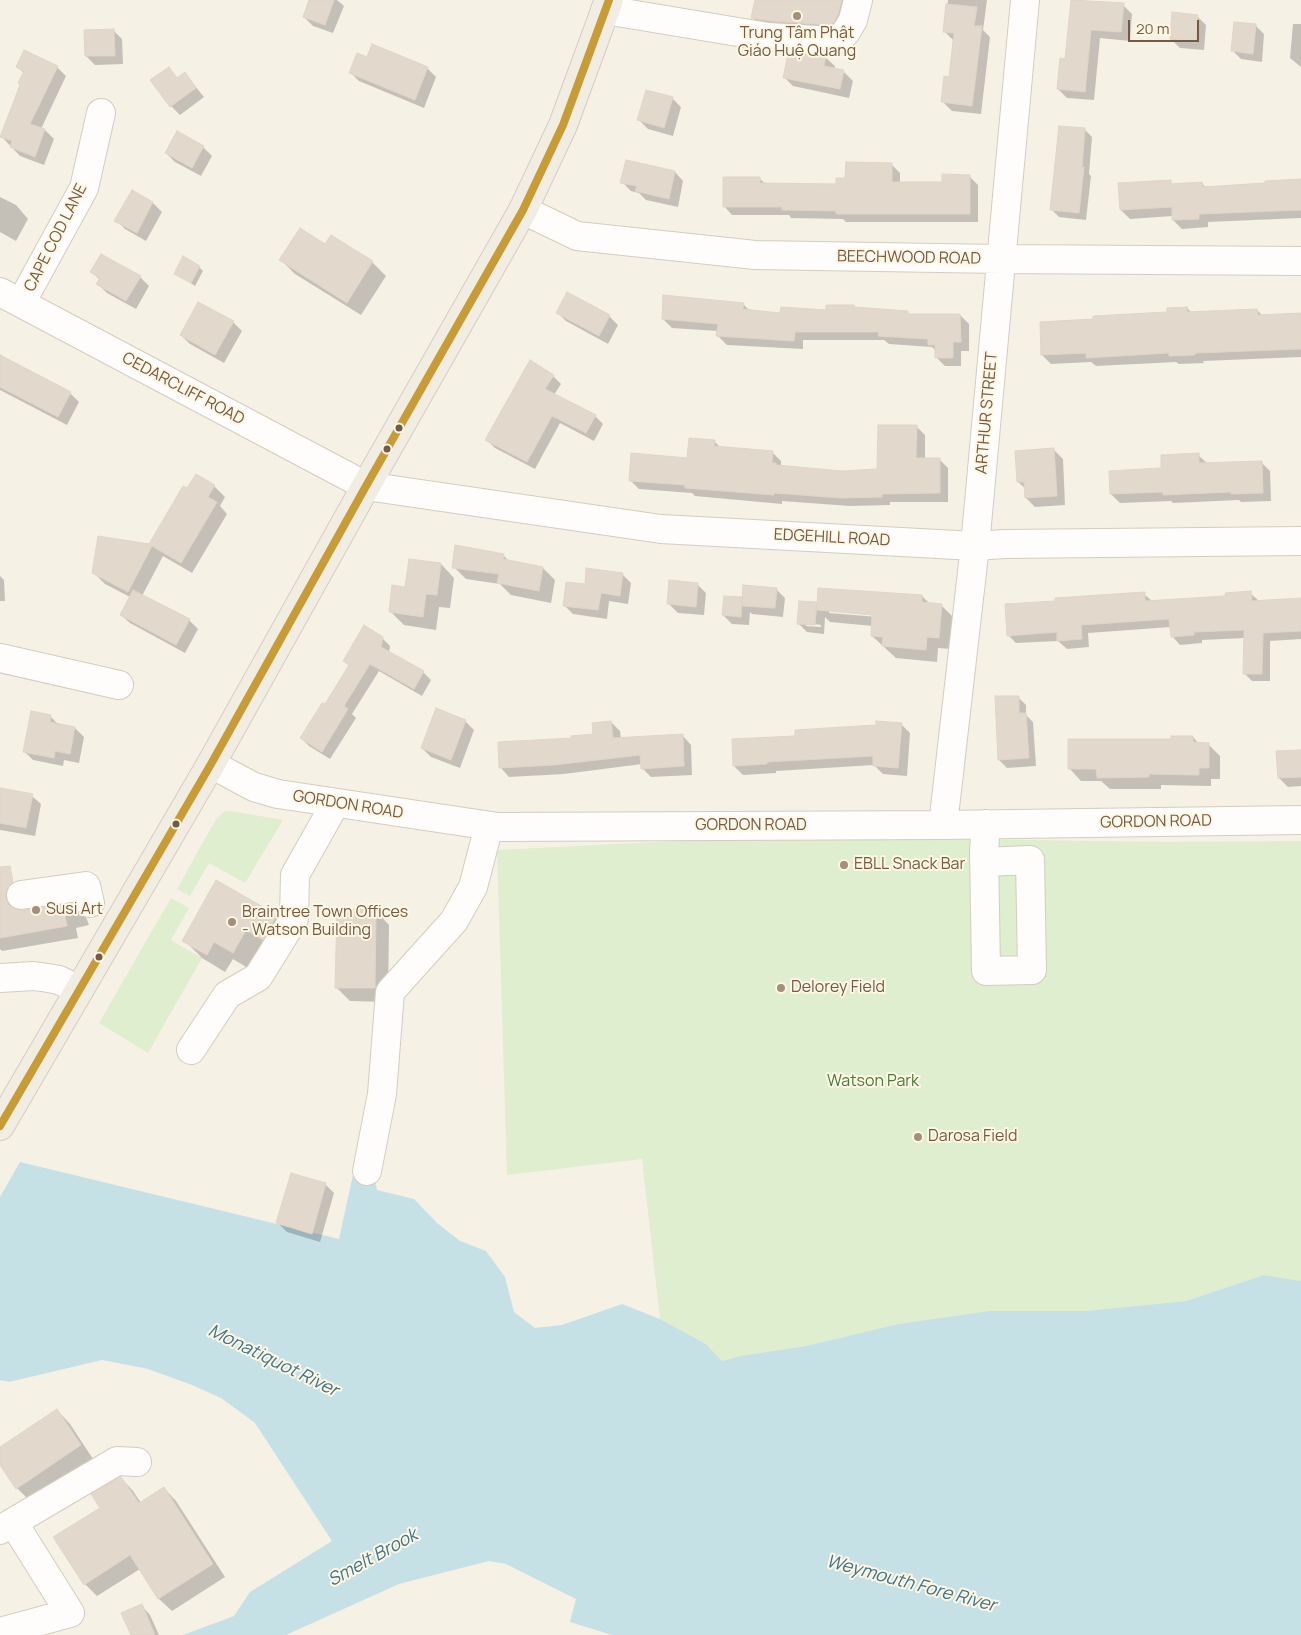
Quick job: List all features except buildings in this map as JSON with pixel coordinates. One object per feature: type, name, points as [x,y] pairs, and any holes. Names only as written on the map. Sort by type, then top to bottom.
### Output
[{"type":"main road","points":[[0,1126],[211,764],[523,210],[563,125],[607,5]]},
{"type":"street","points":[[607,5],[768,37],[832,41],[840,38],[846,32],[853,20],[858,0]]},
{"type":"street","name":"ARTHUR STREET","points":[[943,825],[975,546],[1025,0]]},
{"type":"street","name":"CAPE COD LANE","points":[[11,298],[84,188],[102,113]]},
{"type":"street","name":"BEECHWOOD ROAD","points":[[523,210],[577,236],[746,254],[1000,259],[1301,261]]},
{"type":"street","name":"CEDARCLIFF ROAD","points":[[11,298],[366,486]]},
{"type":"street","name":"EDGEHILL ROAD","points":[[366,486],[661,529],[975,546],[1004,544],[1301,542]]},
{"type":"street","points":[[0,658],[119,684]]},
{"type":"street","name":"GORDON ROAD","points":[[211,764],[254,787],[278,794],[489,826],[943,825],[1301,820]]},
{"type":"street","points":[[191,1050],[227,995],[258,977],[294,919],[296,875],[335,804]]},
{"type":"street","points":[[984,862],[986,824]]},
{"type":"street","points":[[367,1171],[382,1094],[390,992],[454,921],[473,887],[489,826]]},
{"type":"street","points":[[21,895],[86,886],[90,903]]},
{"type":"street","points":[[0,978],[34,976],[48,978],[59,980],[79,990]]},
{"type":"street","points":[[0,1632],[70,1613],[6,1526],[118,1461],[137,1462]]},
{"type":"green space","points":[[225,811],[283,820],[245,883],[209,863],[190,896],[177,889],[216,819]]},
{"type":"green space","name":"Watson Park","points":[[893,838],[1168,842],[1301,841],[1301,1281],[1264,1275],[1186,1301],[1085,1311],[989,1311],[898,1324],[806,1346],[740,1356],[722,1361],[706,1344],[660,1319],[642,1159],[507,1175],[497,850],[678,841]]},
{"type":"green space","points":[[171,898],[189,908],[171,940],[202,958],[148,1053],[99,1023]]},
{"type":"water","points":[[20,1162],[339,1239],[354,1170],[373,1172],[377,1190],[414,1199],[437,1223],[460,1241],[486,1251],[505,1277],[514,1312],[535,1328],[562,1325],[622,1304],[660,1319],[706,1344],[722,1361],[740,1356],[806,1346],[898,1324],[989,1311],[1085,1311],[1186,1301],[1264,1275],[1301,1281],[1301,1635],[612,1635],[570,1622],[576,1599],[506,1564],[489,1561],[399,1584],[286,1635],[183,1635],[234,1616],[250,1592],[332,1541],[255,1423],[221,1398],[148,1369],[102,1360],[9,1382],[0,1380],[0,1197]]},
{"type":"transit line","points":[[0,1126],[211,764],[523,210],[563,125],[609,0]]},
{"type":"place","name":"Trung Tâm Phật Giáo Huệ Quang","points":[[797,16]]},
{"type":"place","name":"EBLL Snack Bar","points":[[844,865]]},
{"type":"place","name":"Susi Art","points":[[36,910]]},
{"type":"place","name":"Braintree Town Offices - Watson Building","points":[[232,922]]},
{"type":"place","name":"Delorey Field","points":[[781,988]]},
{"type":"place","name":"Darosa Field","points":[[918,1137]]},
{"type":"water label","name":"Monatiquot River","points":[[273,1361]]},
{"type":"water label","name":"Smelt Brook","points":[[373,1558]]},
{"type":"water label","name":"Weymouth Fore River","points":[[911,1584]]}]
